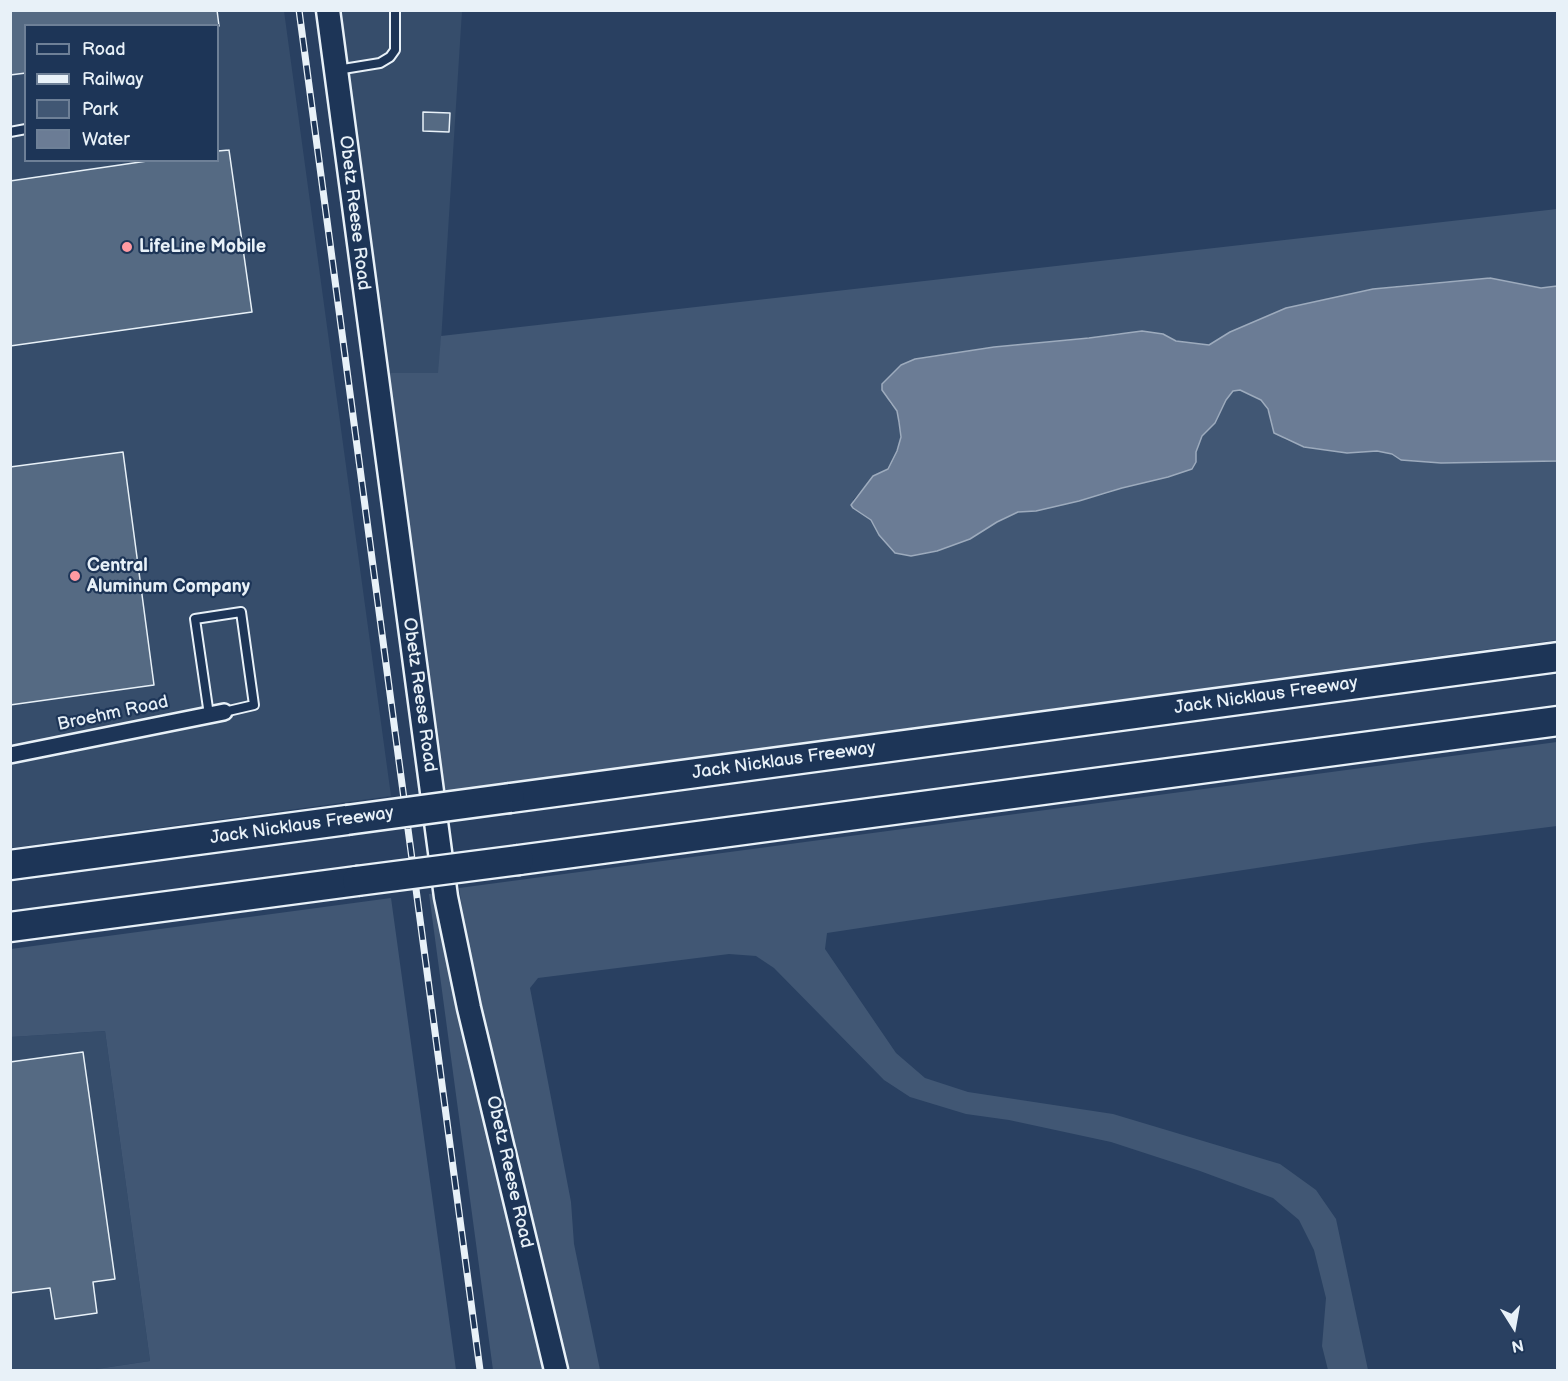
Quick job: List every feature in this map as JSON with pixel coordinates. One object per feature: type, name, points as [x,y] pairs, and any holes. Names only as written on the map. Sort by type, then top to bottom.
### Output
[{"type":"highway","name":"Jack Nicklaus Freeway","points":[[10,865],[1557,657]]},
{"type":"highway","points":[[10,927],[1557,721]]},
{"type":"street","name":"Obetz Reese Road","points":[[328,10],[446,897],[469,1008],[556,1371]]},
{"type":"street","name":"Broehm Road","points":[[10,755],[217,713]]},
{"type":"lane","points":[[336,70],[380,63],[390,57],[395,50],[395,10]]},
{"type":"lane","points":[[241,612],[254,705],[217,713],[195,619],[241,612]]},
{"type":"shaded area","points":[[10,11],[284,11],[391,796],[11,848]]},
{"type":"shaded area","points":[[336,11],[462,11],[439,373],[385,373]]},
{"type":"shaded area","points":[[105,1031],[150,1361],[90,1370],[11,1370],[11,1037]]},
{"type":"green space","points":[[1557,209],[1557,286],[1541,288],[1490,278],[1373,289],[1286,308],[1230,332],[1209,345],[1176,341],[1163,334],[1120,333],[994,347],[915,359],[901,365],[882,384],[890,403],[897,411],[901,437],[897,451],[888,469],[873,477],[853,500],[871,520],[879,535],[896,553],[911,556],[937,551],[970,539],[1018,512],[1036,511],[1106,494],[1140,484],[1196,462],[1196,452],[1202,436],[1215,423],[1233,391],[1240,390],[1261,399],[1284,439],[1304,447],[1347,453],[1377,451],[1392,454],[1401,460],[1441,463],[1557,461],[1557,640],[442,792],[385,373],[438,373],[441,336]]},
{"type":"green space","points":[[1557,742],[1557,826],[1422,843],[827,933],[825,949],[896,1053],[925,1078],[968,1092],[1113,1114],[1280,1164],[1316,1190],[1336,1219],[1368,1370],[1328,1370],[1322,1346],[1326,1298],[1314,1250],[1299,1220],[1273,1198],[1111,1142],[1009,1120],[966,1114],[910,1097],[884,1080],[774,968],[756,956],[729,954],[538,978],[530,988],[571,1202],[574,1244],[600,1370],[566,1370],[502,1101],[467,940],[459,888]]},
{"type":"green space","points":[[436,893],[548,1370],[493,1370],[429,894]]},
{"type":"green space","points":[[391,898],[456,1370],[90,1370],[150,1361],[105,1031],[11,1037],[11,949]]},
{"type":"water","points":[[1490,278],[1541,288],[1557,286],[1557,461],[1441,463],[1401,460],[1392,454],[1377,451],[1347,453],[1304,447],[1274,433],[1268,409],[1261,400],[1240,390],[1233,391],[1215,423],[1202,436],[1192,469],[1079,501],[1036,511],[1018,512],[970,539],[937,551],[911,556],[895,553],[879,535],[871,520],[851,505],[873,476],[888,469],[897,451],[901,437],[897,411],[882,390],[882,384],[901,365],[915,359],[994,347],[1142,331],[1163,334],[1176,341],[1209,345],[1230,332],[1286,308],[1373,289]]},
{"type":"building","points":[[10,10],[217,10],[219,24],[24,24],[24,73],[10,75]]},
{"type":"building","points":[[423,112],[450,113],[449,132],[423,131]]},
{"type":"building","name":"LifeLine Mobile","points":[[229,150],[252,312],[10,346],[10,181],[140,162],[219,162],[219,151]]},
{"type":"building","name":"Central Aluminum Company","points":[[123,452],[154,685],[10,705],[10,467]]},
{"type":"building","points":[[83,1052],[115,1279],[93,1282],[97,1313],[55,1319],[50,1288],[10,1293],[10,1062]]},
{"type":"railway","points":[[299,10],[480,1370]]},
{"type":"place","name":"LifeLine Mobile","points":[[127,247]]},
{"type":"place","name":"Central Aluminum Company","points":[[75,576]]}]
